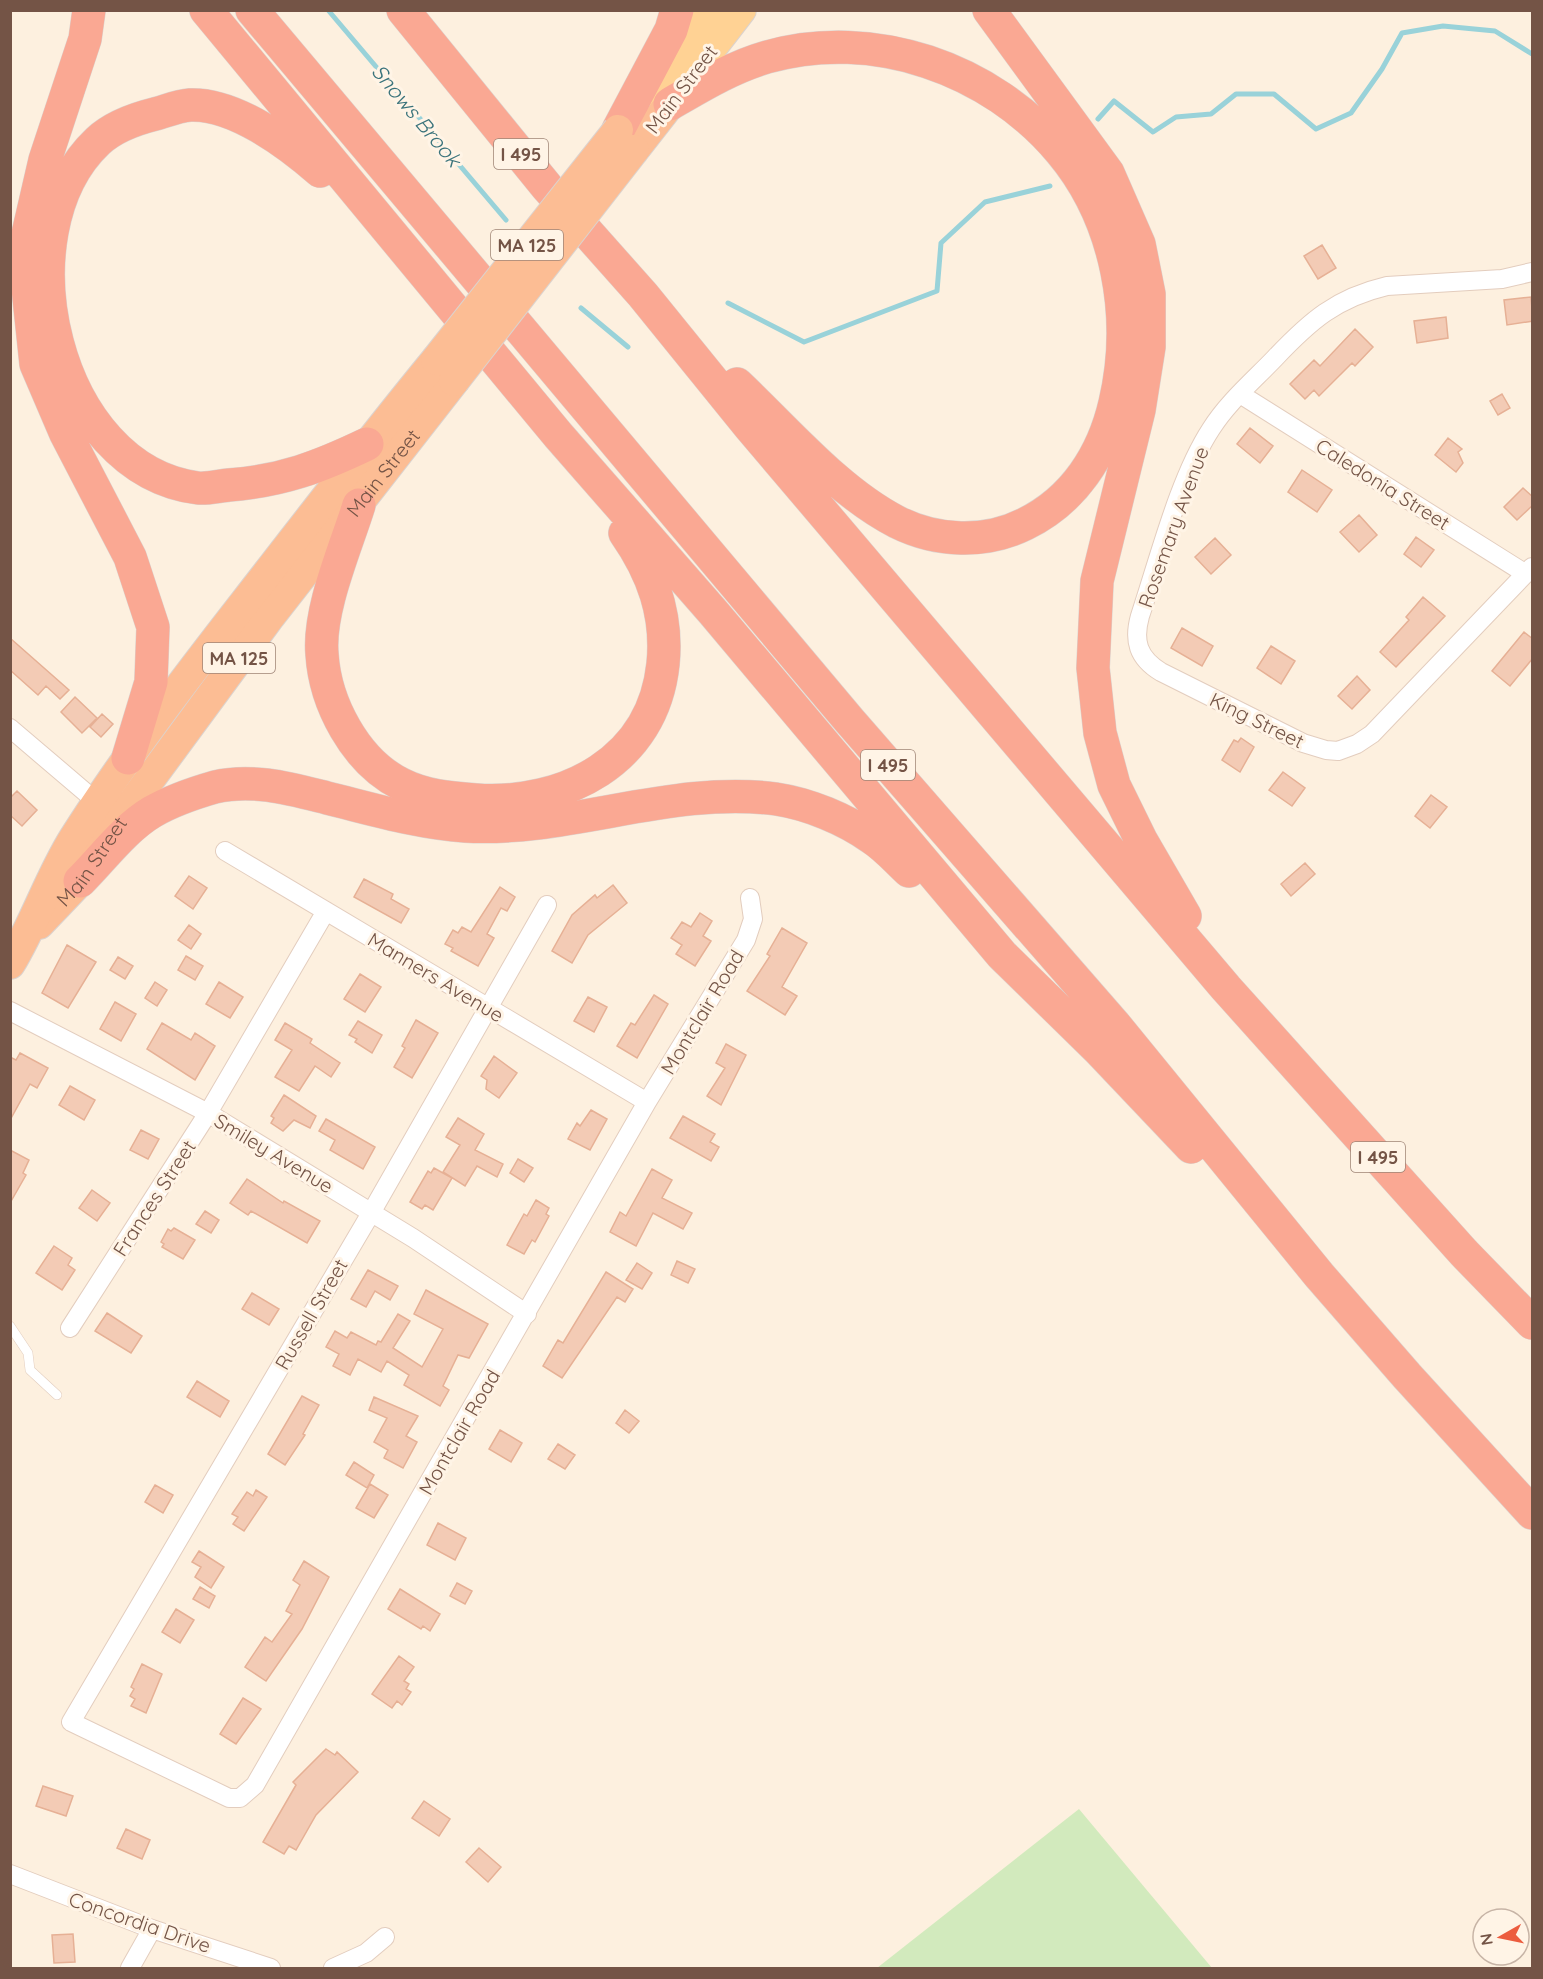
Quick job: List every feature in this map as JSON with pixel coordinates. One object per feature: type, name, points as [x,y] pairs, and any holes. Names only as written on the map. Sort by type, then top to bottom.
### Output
[{"type":"highway","points":[[89,10],[85,39],[45,160],[24,251],[36,364],[66,434],[130,557],[153,627],[151,682],[128,758]]},
{"type":"highway","points":[[206,10],[558,435],[713,612],[1002,955]]},
{"type":"highway","name":"I 495","points":[[252,10],[849,720],[1115,1025],[1319,1275],[1407,1376],[1533,1513]]},
{"type":"highway","name":"I 495","points":[[403,10],[547,187],[643,295],[750,427],[1226,988],[1464,1253],[1533,1323]]},
{"type":"highway","points":[[626,140],[677,10]]},
{"type":"highway","points":[[989,10],[1108,173],[1139,244],[1149,294],[1149,347],[1130,451],[1097,581],[1093,668],[1100,733],[1114,785],[1141,840],[1226,988]]},
{"type":"highway","points":[[643,295],[853,494],[897,522],[940,536],[960,538],[998,534],[1034,519],[1064,498],[1078,483],[1099,450],[1113,411],[1123,362],[1123,308],[1118,280],[1104,228],[1092,202],[1061,152],[1043,134],[1011,106],[970,80],[944,67],[913,56],[854,47],[822,47],[775,55],[738,67],[670,104]]},
{"type":"highway","name":"Main Street","points":[[27,937],[80,881],[160,764],[268,619],[359,505],[445,370],[626,140],[670,104]]},
{"type":"highway","points":[[367,444],[316,468],[245,484],[199,488],[165,479],[137,466],[107,442],[78,401],[60,357],[51,301],[50,258],[55,213],[72,173],[99,140],[134,119],[190,105],[226,111],[290,145],[384,226]]},
{"type":"highway","name":"Main Street","points":[[10,964],[27,937],[52,877],[98,802],[165,705],[367,444],[445,370]]},
{"type":"highway","points":[[359,505],[324,619],[322,654],[333,705],[361,752],[400,783],[439,798],[496,801],[540,797],[583,781],[621,754],[644,727],[661,686],[664,648],[660,602],[635,546],[558,435]]},
{"type":"highway","points":[[80,881],[150,813],[169,803],[217,787],[264,785],[285,788],[394,814],[464,826],[530,823],[706,798],[776,799],[808,807],[872,838],[1002,955],[1098,1048],[1158,1114],[1319,1275]]},
{"type":"main road","name":"Main Street","points":[[626,140],[713,10]]},
{"type":"main road","name":"Main Street","points":[[670,104],[742,10]]},
{"type":"street","name":"Rosemary Avenue","points":[[1137,645],[1136,631],[1140,616],[1191,467],[1210,429],[1240,394],[1314,320],[1353,296],[1387,286],[1502,279],[1533,272]]},
{"type":"street","name":"Caledonia Street","points":[[1240,394],[1529,570]]},
{"type":"street","name":"King Street","points":[[1137,645],[1145,660],[1161,672],[1316,748],[1326,750],[1348,748],[1365,739],[1386,722],[1529,570]]},
{"type":"street","points":[[10,728],[98,802]]},
{"type":"street","name":"Manners Avenue","points":[[225,851],[647,1102]]},
{"type":"street","name":"Montclair Road","points":[[71,1722],[219,1794],[240,1798],[248,1794],[527,1314],[647,1102],[746,940],[753,919],[750,898]]},
{"type":"street","name":"Russell Street","points":[[71,1722],[371,1213],[547,904]]},
{"type":"street","name":"Frances Street","points":[[70,1328],[208,1113],[326,911]]},
{"type":"street","name":"Smiley Avenue","points":[[10,1011],[208,1113],[371,1213],[527,1314]]},
{"type":"street","name":"Concordia Drive","points":[[10,1874],[152,1929],[271,1968]]},
{"type":"street","points":[[130,1968],[152,1929]]},
{"type":"street","points":[[333,1968],[366,1953],[385,1937]]},
{"type":"lane","points":[[10,1326],[28,1353],[30,1370],[57,1395]]},
{"type":"green space","points":[[1079,1809],[1212,1968],[877,1968]]},
{"type":"building","points":[[1322,245],[1336,268],[1318,279],[1304,256]]},
{"type":"building","points":[[1531,297],[1533,321],[1507,325],[1504,300]]},
{"type":"building","points":[[1446,317],[1448,338],[1417,343],[1414,321]]},
{"type":"building","points":[[1355,329],[1373,347],[1355,366],[1352,363],[1319,396],[1314,390],[1305,399],[1290,384],[1314,360],[1320,366]]},
{"type":"building","points":[[1502,394],[1510,408],[1498,415],[1490,401]]},
{"type":"building","points":[[1250,428],[1273,446],[1260,463],[1237,444]]},
{"type":"building","points":[[1448,438],[1462,449],[1458,452],[1463,463],[1456,472],[1435,455]]},
{"type":"building","points":[[1302,470],[1332,490],[1317,512],[1288,492]]},
{"type":"building","points":[[1523,488],[1533,497],[1533,505],[1517,520],[1504,507]]},
{"type":"building","points":[[1359,515],[1377,535],[1359,552],[1340,532]]},
{"type":"building","points":[[1416,537],[1434,550],[1421,567],[1404,554]]},
{"type":"building","points":[[1215,538],[1231,555],[1211,574],[1195,557]]},
{"type":"building","points":[[1423,597],[1445,616],[1396,667],[1380,652],[1409,620],[1406,617]]},
{"type":"building","points":[[1182,628],[1213,646],[1202,666],[1171,648]]},
{"type":"building","points":[[1524,632],[1533,639],[1533,658],[1510,686],[1492,671]]},
{"type":"building","points":[[10,638],[69,690],[60,699],[46,686],[38,695],[10,670]]},
{"type":"building","points":[[1271,646],[1295,661],[1281,684],[1257,668]]},
{"type":"building","points":[[1357,676],[1370,690],[1352,709],[1338,696]]},
{"type":"building","points":[[75,697],[97,718],[82,733],[61,712]]},
{"type":"building","points":[[102,714],[113,724],[101,737],[90,727]]},
{"type":"building","points":[[1241,738],[1254,747],[1240,772],[1222,760],[1234,740],[1238,742]]},
{"type":"building","points":[[1283,772],[1305,788],[1292,806],[1269,790]]},
{"type":"building","points":[[17,791],[37,810],[22,826],[10,815],[10,798]]},
{"type":"building","points":[[1431,795],[1447,807],[1430,828],[1415,816]]},
{"type":"building","points":[[1305,863],[1315,874],[1291,896],[1281,884]]},
{"type":"building","points":[[189,876],[207,888],[193,909],[175,896]]},
{"type":"building","points":[[364,879],[393,894],[391,899],[409,909],[401,923],[354,897]]},
{"type":"building","points":[[613,885],[627,903],[588,935],[572,963],[552,951],[572,915],[595,895],[597,898]]},
{"type":"building","points":[[500,887],[515,897],[507,911],[501,908],[487,934],[494,938],[478,966],[451,951],[453,948],[445,944],[453,930],[458,933],[462,927],[471,932]]},
{"type":"building","points":[[700,913],[712,921],[703,936],[711,941],[695,966],[676,954],[682,945],[671,938],[682,922],[691,927]]},
{"type":"building","points":[[189,925],[201,934],[191,949],[178,940]]},
{"type":"building","points":[[782,928],[807,943],[782,987],[797,996],[785,1015],[747,991],[770,956],[767,954]]},
{"type":"building","points":[[67,945],[96,962],[68,1008],[42,993]]},
{"type":"building","points":[[186,956],[203,966],[195,980],[178,970]]},
{"type":"building","points":[[118,957],[133,966],[125,979],[110,970]]},
{"type":"building","points":[[360,974],[381,987],[365,1012],[344,999]]},
{"type":"building","points":[[155,982],[167,990],[157,1006],[145,998]]},
{"type":"building","points":[[219,982],[243,997],[230,1018],[206,1004]]},
{"type":"building","points":[[654,995],[668,1004],[637,1058],[617,1046],[631,1023],[635,1025]]},
{"type":"building","points":[[588,997],[607,1007],[594,1032],[574,1021]]},
{"type":"building","points":[[115,1002],[136,1014],[121,1041],[100,1029]]},
{"type":"building","points":[[416,1020],[438,1033],[412,1078],[394,1067],[405,1048],[402,1046]]},
{"type":"building","points":[[358,1021],[382,1035],[372,1053],[355,1042],[357,1039],[349,1035]]},
{"type":"building","points":[[162,1023],[191,1040],[195,1033],[215,1046],[195,1080],[147,1049]]},
{"type":"building","points":[[285,1023],[312,1039],[310,1043],[340,1063],[331,1077],[315,1066],[299,1091],[275,1077],[292,1050],[275,1040]]},
{"type":"building","points":[[726,1044],[746,1055],[721,1105],[707,1096],[725,1068],[716,1063]]},
{"type":"building","points":[[20,1053],[48,1068],[37,1088],[30,1084],[10,1120],[10,1057],[16,1060]]},
{"type":"building","points":[[494,1056],[517,1073],[499,1098],[486,1089],[487,1080],[481,1076]]},
{"type":"building","points":[[70,1086],[95,1100],[84,1120],[59,1105]]},
{"type":"building","points":[[284,1095],[316,1116],[310,1128],[294,1120],[283,1131],[271,1123],[274,1118],[271,1116]]},
{"type":"building","points":[[591,1110],[607,1119],[590,1150],[568,1139],[577,1123],[580,1126]]},
{"type":"building","points":[[683,1116],[715,1134],[710,1142],[719,1147],[711,1161],[670,1138]]},
{"type":"building","points":[[458,1118],[484,1134],[475,1150],[503,1164],[497,1177],[477,1166],[465,1186],[443,1172],[460,1145],[446,1137]]},
{"type":"building","points":[[326,1119],[375,1147],[363,1169],[330,1150],[335,1140],[319,1131]]},
{"type":"building","points":[[141,1130],[159,1139],[148,1159],[130,1150]]},
{"type":"building","points":[[10,1150],[29,1160],[23,1173],[26,1175],[10,1203]]},
{"type":"building","points":[[518,1159],[533,1168],[524,1182],[510,1173]]},
{"type":"building","points":[[434,1168],[452,1178],[433,1210],[425,1205],[422,1209],[410,1202],[428,1171],[431,1173]]},
{"type":"building","points":[[652,1169],[672,1180],[662,1198],[692,1213],[683,1229],[653,1213],[636,1246],[610,1232],[620,1212],[626,1216]]},
{"type":"building","points":[[247,1179],[283,1203],[284,1201],[320,1221],[307,1243],[251,1211],[248,1215],[230,1203]]},
{"type":"building","points":[[92,1190],[110,1203],[97,1221],[79,1208]]},
{"type":"building","points":[[536,1200],[549,1208],[546,1214],[549,1216],[535,1242],[532,1240],[524,1254],[507,1245],[524,1214],[527,1216]]},
{"type":"building","points":[[205,1211],[219,1220],[211,1233],[196,1224]]},
{"type":"building","points":[[174,1228],[195,1240],[183,1259],[162,1247],[164,1244],[161,1242],[168,1229],[171,1231]]},
{"type":"building","points":[[54,1246],[72,1258],[68,1265],[75,1270],[62,1290],[36,1273]]},
{"type":"building","points":[[677,1261],[695,1269],[688,1283],[671,1275]]},
{"type":"building","points":[[637,1263],[652,1273],[642,1289],[626,1280]]},
{"type":"building","points":[[368,1270],[398,1286],[390,1300],[375,1291],[366,1307],[351,1299]]},
{"type":"building","points":[[606,1272],[633,1289],[625,1302],[617,1297],[562,1378],[543,1366],[558,1340],[563,1343]]},
{"type":"building","points":[[426,1290],[488,1324],[469,1358],[458,1355],[443,1386],[449,1390],[440,1406],[404,1385],[409,1375],[387,1361],[381,1372],[358,1359],[350,1375],[333,1366],[339,1354],[326,1347],[335,1331],[347,1338],[351,1332],[376,1345],[378,1341],[381,1342],[398,1314],[410,1321],[393,1348],[422,1367],[443,1329],[414,1314]]},
{"type":"building","points":[[252,1293],[279,1309],[269,1325],[242,1309]]},
{"type":"building","points":[[107,1313],[142,1336],[131,1353],[95,1331]]},
{"type":"building","points":[[197,1381],[229,1401],[220,1417],[187,1397]]},
{"type":"building","points":[[302,1396],[319,1405],[303,1434],[305,1435],[285,1465],[268,1454]]},
{"type":"building","points":[[374,1397],[418,1416],[406,1436],[417,1442],[403,1468],[384,1458],[388,1450],[374,1442],[387,1418],[369,1410]]},
{"type":"building","points":[[625,1410],[639,1421],[629,1433],[616,1423]]},
{"type":"building","points":[[500,1430],[522,1443],[511,1462],[489,1449]]},
{"type":"building","points":[[558,1444],[575,1455],[565,1469],[548,1459]]},
{"type":"building","points":[[354,1462],[374,1475],[367,1488],[346,1475]]},
{"type":"building","points":[[370,1484],[388,1495],[374,1518],[356,1508]]},
{"type":"building","points":[[155,1485],[173,1495],[163,1513],[145,1502]]},
{"type":"building","points":[[256,1490],[267,1497],[244,1531],[233,1524],[238,1517],[232,1514],[247,1492],[253,1496]]},
{"type":"building","points":[[438,1523],[466,1538],[455,1560],[427,1545]]},
{"type":"building","points":[[199,1551],[224,1567],[211,1588],[195,1577],[201,1567],[192,1562]]},
{"type":"building","points":[[304,1561],[329,1577],[302,1629],[266,1681],[245,1667],[265,1637],[272,1642],[292,1614],[286,1611],[300,1585],[293,1580]]},
{"type":"building","points":[[457,1583],[472,1591],[465,1604],[450,1596]]},
{"type":"building","points":[[200,1587],[215,1596],[209,1608],[193,1599]]},
{"type":"building","points":[[400,1589],[440,1614],[430,1631],[423,1626],[421,1629],[388,1609]]},
{"type":"building","points":[[176,1609],[194,1620],[180,1643],[162,1632]]},
{"type":"building","points":[[399,1656],[414,1667],[404,1681],[409,1684],[406,1689],[411,1692],[402,1705],[397,1701],[392,1708],[372,1694]]},
{"type":"building","points":[[142,1664],[162,1674],[146,1713],[131,1706],[135,1699],[130,1696],[134,1689],[131,1687]]},
{"type":"building","points":[[243,1698],[261,1709],[236,1744],[220,1734]]},
{"type":"building","points":[[326,1749],[335,1755],[337,1752],[358,1772],[316,1815],[296,1850],[289,1846],[284,1854],[263,1842],[296,1785],[293,1782]]},
{"type":"building","points":[[43,1786],[73,1796],[66,1816],[36,1806]]},
{"type":"building","points":[[424,1801],[450,1819],[439,1836],[412,1818]]},
{"type":"building","points":[[126,1829],[150,1840],[142,1859],[117,1848]]},
{"type":"building","points":[[479,1848],[501,1867],[488,1882],[466,1862]]},
{"type":"building","points":[[73,1934],[75,1962],[54,1963],[52,1935]]},
{"type":"waterway","name":"Snows Brook","points":[[328,10],[506,220]]},
{"type":"waterway","name":"Snows Brook","points":[[1098,119],[1114,101],[1153,132],[1176,117],[1211,114],[1236,94],[1274,94],[1316,129],[1351,113],[1382,69],[1402,33],[1443,26],[1495,31],[1532,54]]},
{"type":"waterway","name":"Snows Brook","points":[[728,303],[804,342],[937,291],[941,243],[985,202],[1050,186]]},
{"type":"waterway","name":"Snows Brook","points":[[581,308],[628,347]]}]
